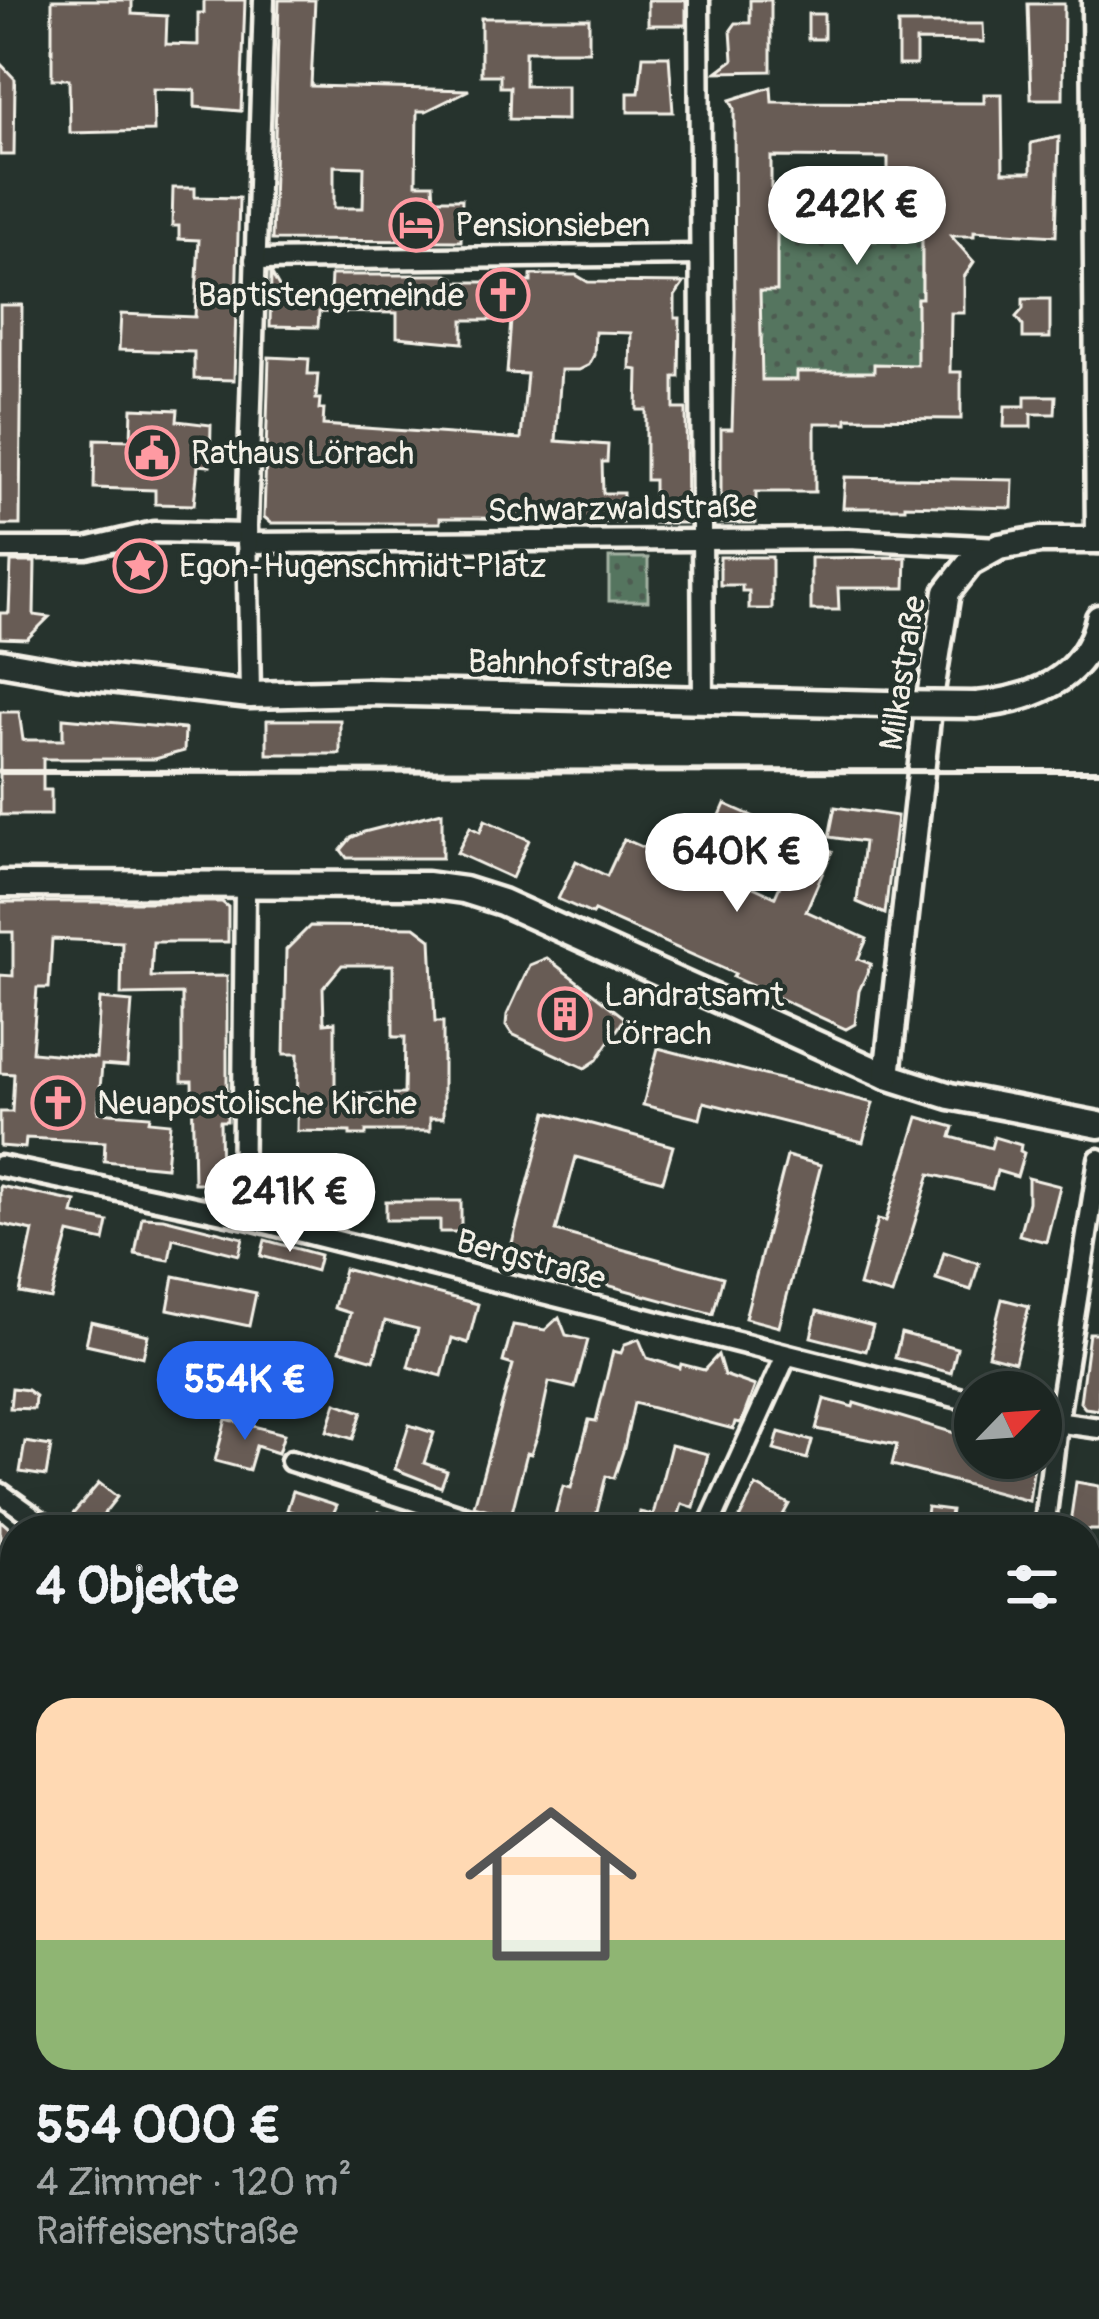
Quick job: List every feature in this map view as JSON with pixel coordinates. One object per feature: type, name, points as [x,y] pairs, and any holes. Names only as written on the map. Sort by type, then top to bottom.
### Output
[{"type":"main road","points":[[999,547],[1040,540],[1099,540],[1095,0]]},
{"type":"main road","name":"Milkastraße","points":[[886,1076],[941,609],[958,575],[999,547]]},
{"type":"main road","name":"Bahnhofstraße","points":[[0,662],[75,676],[250,695],[366,692],[976,705],[1032,694],[1059,681],[1088,652],[1099,619]]},
{"type":"main road","points":[[0,884],[427,885],[481,896],[886,1076],[950,1096],[1099,1125]]},
{"type":"street","points":[[250,695],[247,539],[264,0]]},
{"type":"street","points":[[699,0],[703,701]]},
{"type":"street","points":[[255,260],[700,255]]},
{"type":"street","name":"Schwarzwaldstraße","points":[[0,548],[32,538],[86,548],[154,532],[247,539],[848,539],[999,547]]},
{"type":"street","points":[[242,1217],[245,886]]},
{"type":"street","points":[[1059,1371],[1099,1159]]},
{"type":"street","name":"Bergstraße","points":[[0,1166],[242,1217],[954,1397]]},
{"type":"street","points":[[714,1515],[786,1356]]},
{"type":"street","points":[[1062,1424],[1099,1428]]},
{"type":"street","points":[[291,1461],[458,1515]]},
{"type":"street","points":[[1045,1515],[1046,1479]]},
{"type":"street","points":[[0,1493],[31,1515]]},
{"type":"green space","points":[[777,225],[864,230],[864,241],[876,241],[876,230],[922,228],[917,372],[875,364],[874,376],[798,372],[797,380],[757,379],[760,291]]},
{"type":"green space","points":[[609,558],[648,558],[648,601],[609,601]]},
{"type":"building","points":[[52,0],[132,0],[132,14],[167,16],[166,44],[198,45],[198,13],[204,13],[204,0],[245,0],[241,111],[195,107],[195,90],[153,89],[154,131],[70,133],[69,79],[52,79]]},
{"type":"building","points":[[279,0],[315,0],[311,86],[469,90],[417,111],[416,184],[433,184],[434,199],[462,199],[461,241],[272,240]],"holes":[[[334,166],[364,167],[363,208],[334,208]]]},
{"type":"building","points":[[648,0],[686,0],[686,25],[648,25]]},
{"type":"building","points":[[750,0],[771,0],[771,71],[717,72],[733,60],[731,30],[736,23],[750,23]]},
{"type":"building","points":[[1028,4],[1064,4],[1063,99],[1031,99]]},
{"type":"building","points":[[808,14],[824,14],[824,39],[808,39]]},
{"type":"building","points":[[481,18],[589,18],[589,51],[525,51],[525,86],[567,86],[567,120],[509,119],[510,87],[500,87],[500,75],[481,75]]},
{"type":"building","points":[[898,24],[983,24],[984,42],[916,41],[916,65],[898,65]]},
{"type":"building","points":[[643,56],[669,56],[673,112],[628,112],[628,93],[639,93]]},
{"type":"building","points":[[0,63],[15,79],[14,155],[0,155]]},
{"type":"building","points":[[771,87],[772,102],[984,103],[984,94],[1002,94],[1003,172],[1031,172],[1031,143],[1059,137],[1056,236],[974,231],[974,236],[951,236],[974,262],[964,277],[964,313],[951,313],[950,372],[961,372],[961,419],[847,418],[847,423],[815,423],[815,492],[756,492],[756,523],[721,523],[721,429],[732,429],[735,330],[734,108],[730,100]],"holes":[[[771,157],[888,158],[888,186],[777,191],[771,188]],[[777,225],[922,231],[917,365],[874,364],[874,372],[797,372],[797,380],[762,380],[760,291],[777,291]]]},
{"type":"building","points":[[173,188],[195,188],[195,197],[239,198],[234,380],[194,379],[194,352],[119,350],[121,314],[195,317],[199,240],[179,239],[179,226],[172,226]]},
{"type":"building","points":[[271,273],[283,294],[330,295],[331,275],[448,275],[454,282],[531,282],[531,275],[576,275],[588,282],[684,283],[675,296],[675,318],[680,318],[674,409],[686,409],[687,523],[654,523],[654,480],[646,480],[646,410],[637,410],[638,370],[630,369],[631,333],[595,332],[589,365],[561,370],[556,441],[608,445],[607,462],[602,462],[603,493],[623,493],[623,523],[440,518],[440,523],[271,523],[264,517],[269,357],[309,359],[308,374],[318,374],[316,399],[320,399],[319,409],[324,409],[323,425],[521,439],[527,374],[507,373],[511,320],[463,320],[463,343],[397,337],[397,313],[319,312],[318,327],[270,326]]},
{"type":"building","points":[[1023,299],[1050,299],[1050,338],[1023,338],[1023,326],[1016,317],[1023,309]]},
{"type":"building","points":[[0,305],[22,305],[20,525],[0,525]]},
{"type":"building","points":[[1025,396],[1056,396],[1055,414],[1031,414],[1031,427],[1004,427],[1005,406],[1025,406]]},
{"type":"building","name":"Rathaus Lörrach","points":[[132,408],[178,410],[177,421],[211,425],[210,466],[198,465],[194,505],[155,504],[155,490],[94,488],[95,439],[131,440]]},
{"type":"building","points":[[845,477],[1013,480],[1012,508],[843,508]]},
{"type":"building","points":[[720,557],[772,557],[772,609],[749,609],[749,591],[742,591],[742,585],[720,585]]},
{"type":"building","points":[[906,557],[905,588],[838,588],[839,610],[811,610],[811,558]]},
{"type":"building","points":[[11,562],[35,562],[34,615],[49,617],[27,639],[0,638],[0,613],[9,613]]},
{"type":"building","points":[[0,712],[19,712],[23,740],[63,740],[63,718],[185,729],[184,751],[155,759],[43,759],[43,790],[51,790],[51,815],[0,815]]},
{"type":"building","points":[[267,720],[340,720],[340,754],[267,754]]},
{"type":"building","points":[[725,804],[832,851],[806,911],[867,939],[858,959],[871,964],[859,991],[855,1024],[846,1029],[733,977],[735,974],[558,899],[576,861],[607,876],[624,839],[674,861],[677,852],[775,897],[787,870],[711,836]]},
{"type":"building","points":[[835,807],[897,816],[885,914],[857,902],[864,842],[829,837]]},
{"type":"building","points":[[442,812],[442,858],[347,858],[341,850],[364,832]]},
{"type":"building","points":[[485,820],[529,840],[512,878],[457,853],[470,827],[480,832]]},
{"type":"building","points":[[0,902],[222,902],[228,907],[228,942],[153,942],[151,977],[227,976],[227,1121],[220,1121],[221,1183],[194,1183],[192,1081],[182,1081],[182,994],[121,995],[122,942],[52,939],[49,988],[37,988],[32,1052],[96,1058],[100,999],[132,1002],[127,1067],[102,1065],[98,1112],[150,1116],[149,1121],[170,1123],[166,1167],[104,1161],[105,1142],[26,1138],[25,1148],[0,1146],[0,1112],[12,1112],[14,1074],[0,1073],[0,975],[13,976],[13,932],[0,932]]},
{"type":"building","points":[[310,926],[415,927],[431,939],[435,1022],[443,1022],[443,1118],[430,1118],[430,1131],[350,1135],[297,1131],[298,1054],[284,1054],[286,950]],"holes":[[[342,965],[393,965],[393,1037],[405,1037],[404,1094],[335,1094],[335,1022],[324,1023],[323,988]]]},
{"type":"building","name":"Landratsamt Lörrach","points":[[547,958],[625,1018],[597,1060],[585,1068],[512,1034],[506,1025],[530,965]]},
{"type":"building","points":[[658,1048],[873,1103],[863,1142],[704,1102],[700,1119],[643,1105]]},
{"type":"building","points":[[547,1112],[673,1146],[663,1181],[576,1157],[556,1231],[723,1277],[713,1314],[508,1258]]},
{"type":"building","points":[[918,1117],[954,1127],[951,1137],[991,1148],[994,1137],[1021,1145],[1024,1153],[1017,1177],[997,1171],[992,1189],[930,1174],[892,1295],[859,1286],[878,1219],[886,1221]]},
{"type":"building","points":[[787,1156],[821,1165],[779,1327],[745,1318]]},
{"type":"building","points":[[1028,1178],[1060,1186],[1046,1242],[1019,1235],[1028,1202]]},
{"type":"building","points":[[0,1186],[76,1202],[73,1214],[108,1222],[104,1241],[69,1233],[51,1299],[20,1293],[33,1231],[0,1224]]},
{"type":"building","points":[[386,1201],[461,1201],[461,1232],[440,1232],[440,1220],[386,1220]]},
{"type":"building","points":[[142,1217],[243,1238],[239,1255],[173,1238],[169,1260],[135,1254]]},
{"type":"building","points":[[265,1240],[320,1255],[316,1271],[261,1256]]},
{"type":"building","points":[[944,1252],[979,1263],[971,1290],[936,1279]]},
{"type":"building","points":[[344,1269],[478,1304],[468,1343],[452,1338],[442,1376],[408,1367],[418,1329],[385,1321],[374,1360],[340,1350],[350,1313],[334,1308]]},
{"type":"building","points":[[174,1276],[256,1293],[249,1326],[168,1309]]},
{"type":"building","points":[[1002,1299],[1029,1306],[1015,1362],[988,1355]]},
{"type":"building","points":[[817,1311],[873,1326],[866,1351],[811,1337]]},
{"type":"building","points":[[559,1317],[566,1335],[588,1340],[575,1388],[549,1382],[538,1434],[531,1454],[527,1453],[511,1515],[474,1506],[513,1365],[503,1362],[513,1325],[545,1330]]},
{"type":"building","points":[[91,1322],[148,1335],[143,1357],[86,1344]]},
{"type":"building","points":[[901,1333],[957,1348],[951,1373],[895,1358]]},
{"type":"building","points":[[1089,1333],[1099,1333],[1099,1410],[1080,1402]]},
{"type":"building","points":[[639,1339],[647,1358],[680,1368],[681,1364],[704,1370],[718,1355],[724,1375],[755,1386],[741,1423],[735,1422],[733,1429],[634,1403],[614,1478],[606,1476],[596,1515],[555,1515],[563,1486],[571,1488],[589,1420],[596,1421],[613,1351],[621,1353],[625,1344]]},
{"type":"building","points":[[12,1388],[35,1396],[34,1409],[10,1408]]},
{"type":"building","points":[[824,1399],[853,1407],[854,1403],[954,1433],[954,1479],[1032,1479],[1029,1501],[892,1465],[897,1445],[816,1429]]},
{"type":"building","points":[[336,1403],[362,1412],[353,1439],[327,1431]]},
{"type":"building","points":[[226,1419],[284,1434],[278,1453],[256,1446],[249,1470],[215,1461]]},
{"type":"building","points":[[409,1425],[434,1433],[424,1463],[447,1471],[441,1487],[395,1469]]},
{"type":"building","points":[[779,1432],[812,1441],[807,1459],[774,1450]]},
{"type":"building","points":[[25,1442],[51,1446],[46,1476],[20,1472]]},
{"type":"building","points":[[671,1445],[708,1454],[694,1508],[682,1504],[679,1515],[653,1515]]},
{"type":"building","points":[[1076,1482],[1099,1486],[1099,1515],[1071,1515]]},
{"type":"building","points":[[99,1483],[117,1497],[103,1515],[72,1515]]},
{"type":"building","points":[[756,1486],[789,1504],[783,1515],[741,1515]]},
{"type":"building","points":[[293,1491],[337,1505],[333,1515],[287,1510]]},
{"type":"building","points":[[927,1507],[951,1510],[950,1515],[926,1515]]},
{"type":"railway","points":[[0,772],[1099,771]]},
{"type":"place","name":"Pensionsieben","points":[[416,225]]},
{"type":"place","name":"Baptistengemeinde","points":[[503,295]]},
{"type":"place","name":"Rathaus Lörrach","points":[[152,453]]},
{"type":"place","name":"Egon-Hugenschmidt-Platz","points":[[140,566]]},
{"type":"place","name":"Landratsamt Lörrach","points":[[565,1014]]},
{"type":"place","name":"Neuapostolische Kirche","points":[[58,1103]]}]
